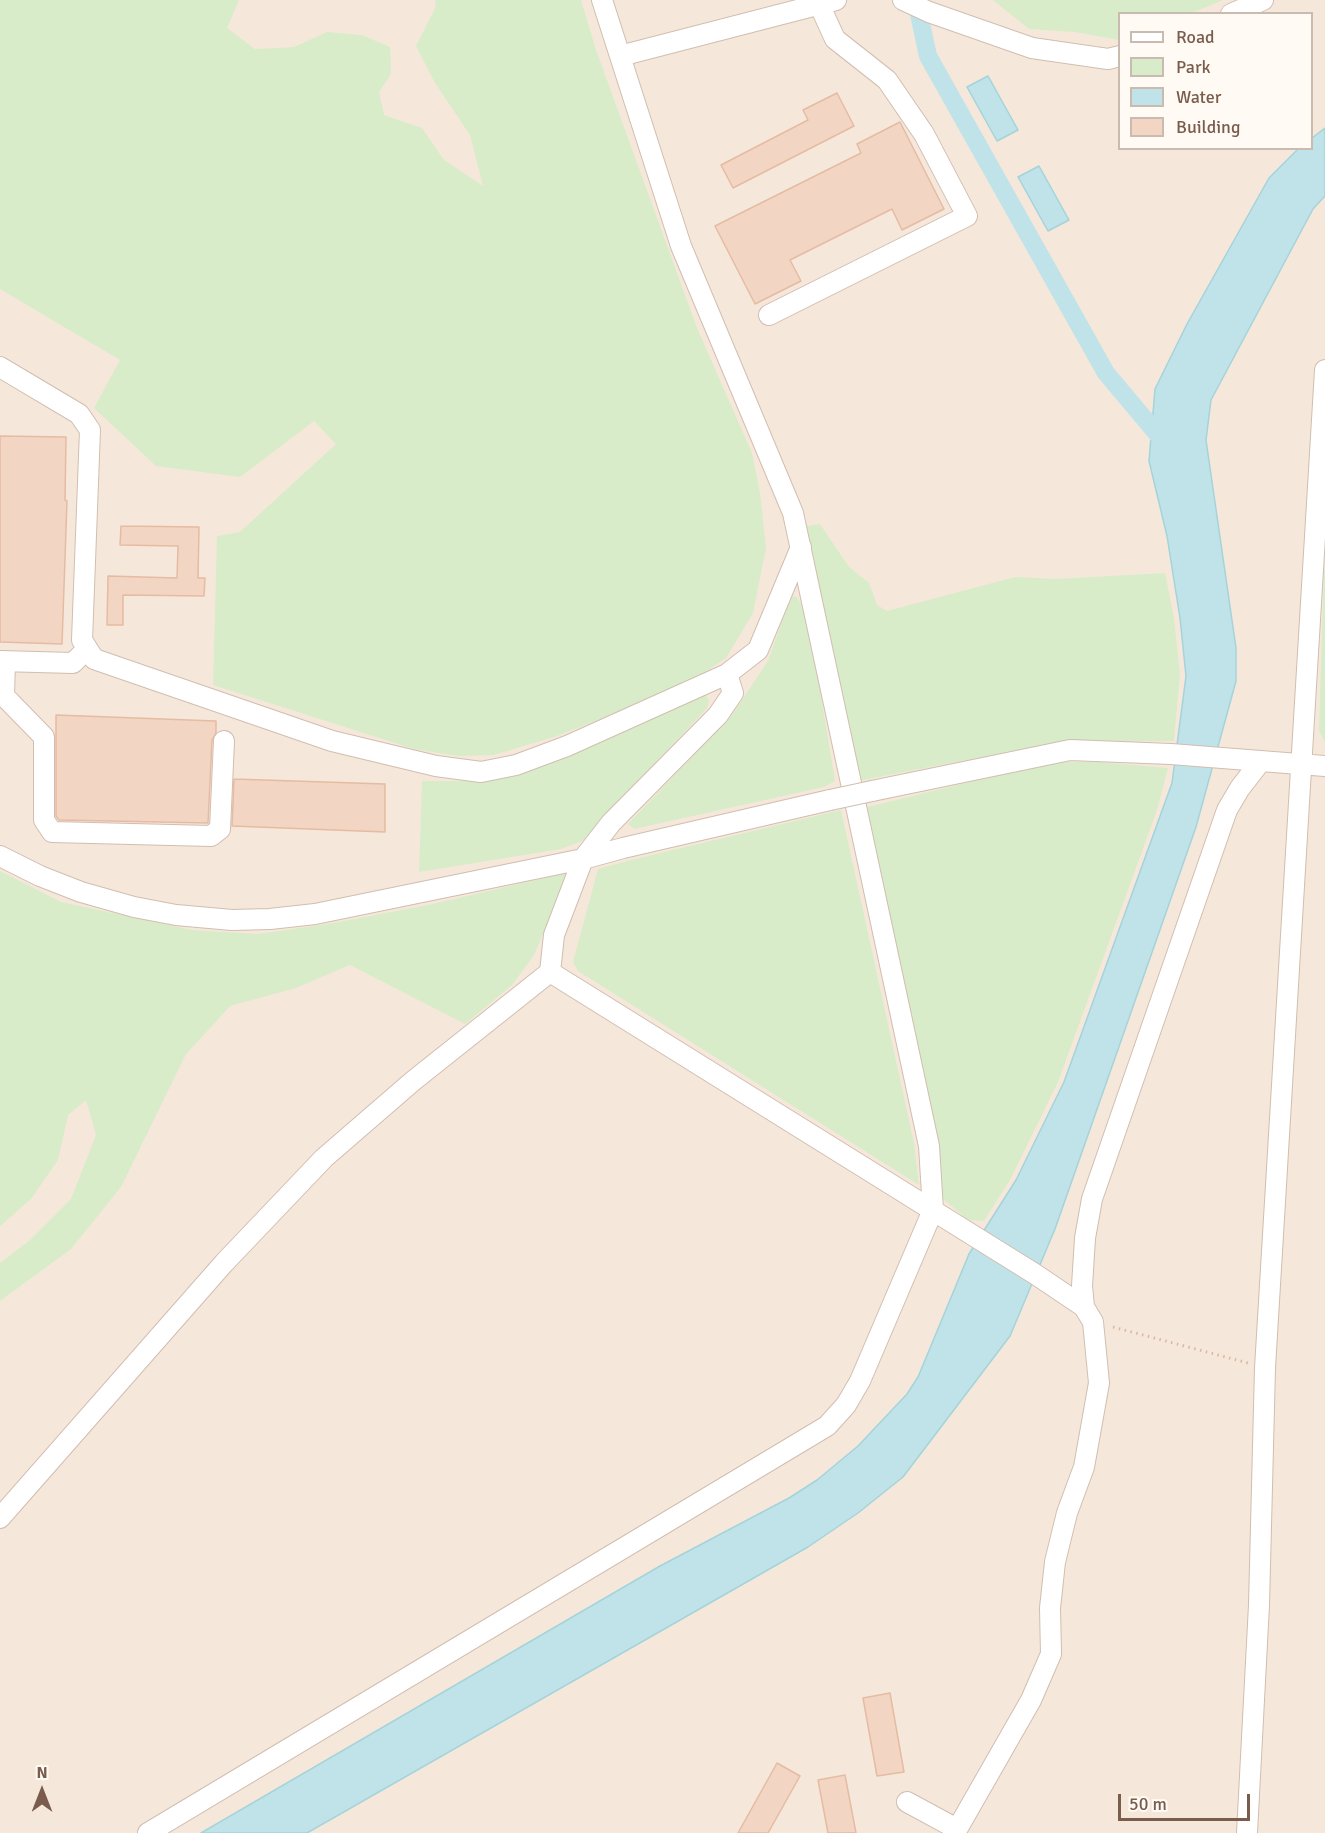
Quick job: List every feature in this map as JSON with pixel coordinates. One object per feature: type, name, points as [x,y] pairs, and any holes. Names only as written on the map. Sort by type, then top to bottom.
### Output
[{"type":"street","points":[[148,1833],[827,1426],[846,1405],[860,1381],[933,1210],[930,1146],[793,513],[681,246],[602,0]]},
{"type":"street","points":[[1236,12],[1263,0]]},
{"type":"street","points":[[905,1],[929,12],[1032,48],[1108,59],[1118,56]]},
{"type":"street","points":[[620,56],[828,2],[835,39],[886,80],[924,134],[967,216],[769,315]]},
{"type":"street","points":[[0,367],[79,414],[90,430],[82,640],[94,659],[332,741],[436,766],[481,772],[516,765],[567,746],[727,674],[758,650],[801,547]]},
{"type":"street","points":[[1247,1833],[1259,1605],[1265,1368],[1325,370]]},
{"type":"street","points":[[87,649],[73,663],[2,661],[4,696],[44,737],[44,820],[52,832],[211,836],[220,829],[224,741]]},
{"type":"street","points":[[0,1518],[224,1263],[324,1158],[413,1081],[550,972],[554,935],[584,859],[611,823],[718,715],[733,693],[727,674]]},
{"type":"street","points":[[0,856],[40,876],[81,892],[134,907],[176,915],[232,920],[270,919],[315,914],[584,859],[830,800],[1070,750],[1170,754],[1325,766]]},
{"type":"street","points":[[907,1802],[956,1831],[1031,1700],[1051,1654],[1050,1608],[1055,1562],[1067,1513],[1084,1467],[1099,1383],[1083,1274],[1092,1199],[1227,810],[1240,788],[1261,761]]},
{"type":"street","points":[[550,972],[1035,1274],[1089,1315]]},
{"type":"path","points":[[1089,1315],[1265,1368]]},
{"type":"shaded area","points":[[0,0],[1325,0],[1325,1833],[0,1833]]},
{"type":"green space","points":[[0,0],[239,0],[227,28],[255,49],[294,47],[327,32],[362,35],[390,47],[391,74],[379,92],[384,115],[422,128],[444,160],[483,186],[470,135],[435,83],[416,46],[436,6],[435,0],[581,0],[596,50],[697,328],[752,453],[760,493],[766,548],[753,613],[726,658],[702,674],[623,710],[557,736],[494,755],[458,756],[414,749],[213,685],[217,536],[240,532],[336,444],[314,421],[240,477],[156,466],[94,408],[120,360],[0,289]]},
{"type":"green space","points":[[993,0],[1223,0],[1194,12],[1118,12],[1118,40],[1075,32],[1029,29]]},
{"type":"green space","points":[[820,524],[849,567],[869,583],[877,605],[887,611],[1015,577],[1055,579],[1165,573],[1174,618],[1180,674],[1174,741],[1058,742],[858,781],[803,527]]},
{"type":"green space","points":[[1325,570],[1325,743],[1319,730]]},
{"type":"green space","points":[[793,596],[797,597],[808,616],[835,781],[824,787],[634,829],[628,824],[732,715],[768,661]]},
{"type":"green space","points":[[706,695],[709,701],[707,708],[582,841],[561,849],[419,872],[422,781],[483,781],[691,698]]},
{"type":"green space","points":[[1065,762],[1099,762],[1168,768],[1157,810],[1058,1082],[1011,1178],[984,1221],[968,1220],[941,1197],[920,1072],[867,807],[1015,771]]},
{"type":"green space","points":[[841,810],[914,1143],[919,1185],[578,971],[573,962],[598,869]]},
{"type":"green space","points":[[0,871],[61,902],[192,930],[258,934],[328,924],[433,904],[570,872],[534,955],[512,985],[465,1024],[350,965],[296,988],[230,1006],[186,1054],[121,1187],[71,1249],[0,1301],[0,1263],[30,1240],[71,1199],[96,1135],[86,1100],[68,1115],[58,1160],[31,1199],[0,1226]]},
{"type":"water","points":[[988,76],[1018,130],[997,141],[967,87]]},
{"type":"water","points":[[1325,128],[1325,196],[1313,209],[1211,400],[1206,440],[1236,648],[1236,681],[1196,827],[1055,1229],[1010,1336],[903,1477],[858,1513],[808,1547],[307,1833],[201,1833],[660,1566],[789,1498],[817,1480],[858,1446],[907,1394],[918,1377],[969,1254],[1016,1180],[1064,1082],[1172,783],[1186,676],[1180,618],[1167,536],[1149,461],[1155,389],[1187,324],[1269,178],[1297,150],[1313,150],[1313,137]]},
{"type":"water","points":[[1039,166],[1069,220],[1048,231],[1018,177]]},
{"type":"building","points":[[837,93],[854,126],[733,188],[721,165],[808,120],[803,110]]},
{"type":"building","points":[[900,122],[944,209],[902,230],[892,209],[790,260],[801,281],[755,304],[715,226],[861,153],[857,144]]},
{"type":"building","points":[[0,436],[66,437],[65,500],[67,501],[62,644],[0,642]]},
{"type":"building","points":[[121,526],[199,527],[198,578],[205,578],[204,596],[123,595],[123,625],[107,625],[108,576],[177,578],[178,546],[120,545]]},
{"type":"building","points":[[56,715],[216,721],[216,733],[212,740],[208,823],[59,820],[56,816]]},
{"type":"building","points":[[234,779],[385,784],[385,832],[232,826]]},
{"type":"building","points":[[890,1693],[904,1772],[877,1776],[863,1698]]},
{"type":"building","points":[[777,1763],[800,1776],[768,1833],[738,1833]]},
{"type":"building","points":[[845,1775],[856,1833],[828,1833],[818,1780]]},
{"type":"waterway","points":[[916,0],[928,56],[1106,373],[1164,442]]}]
